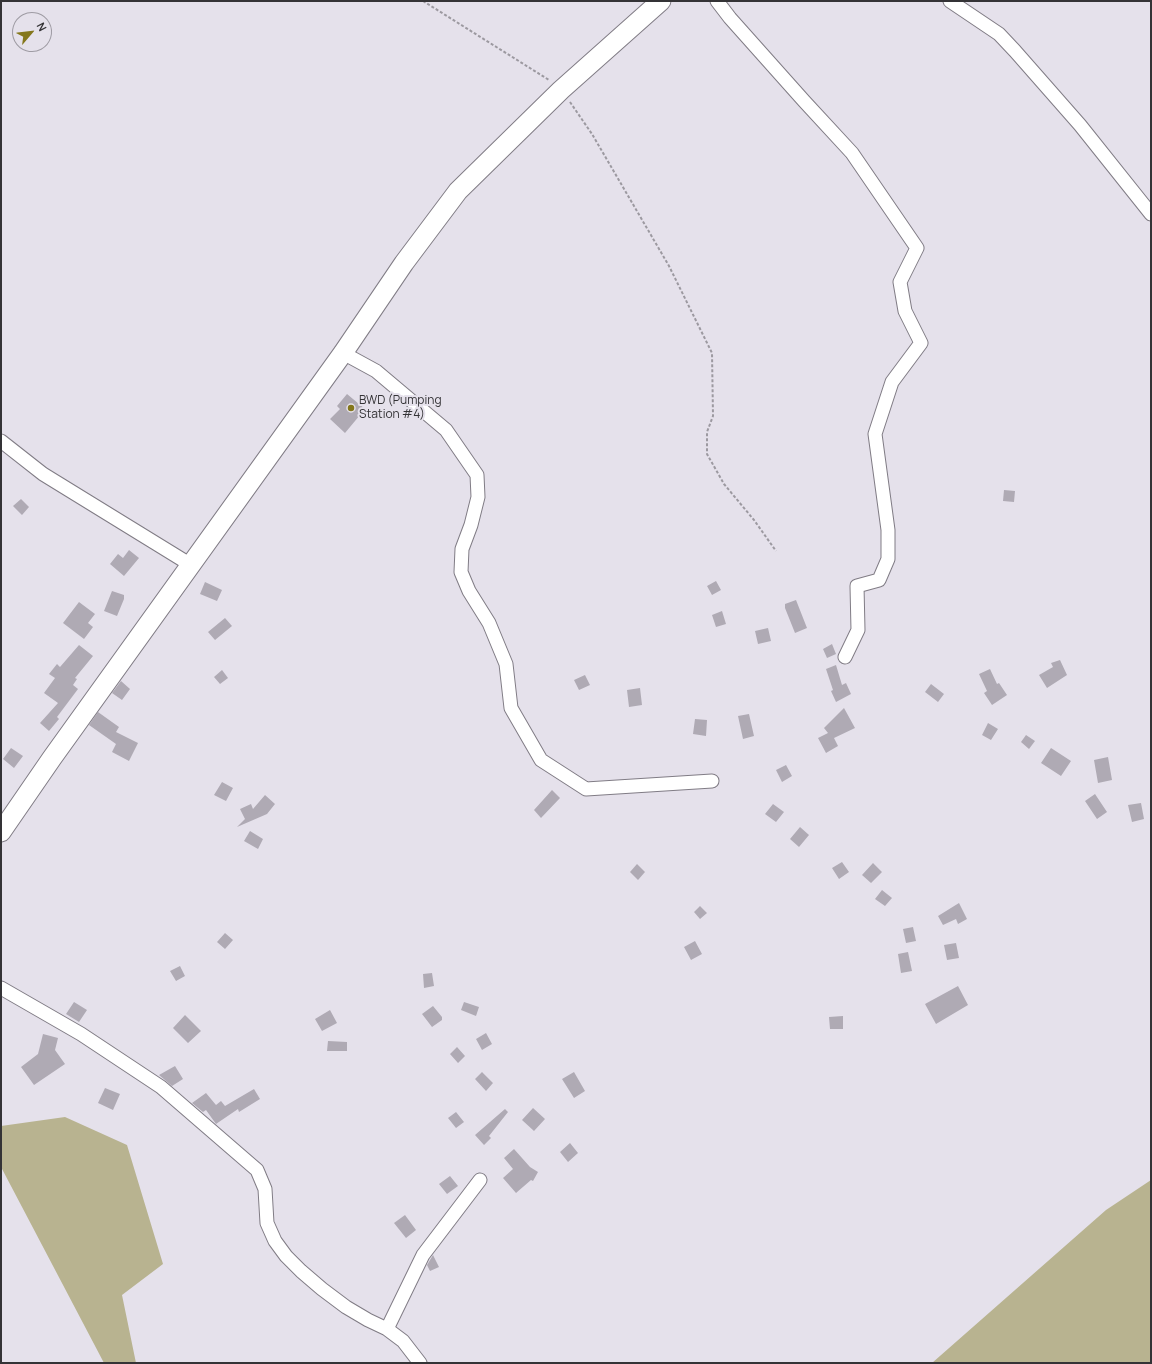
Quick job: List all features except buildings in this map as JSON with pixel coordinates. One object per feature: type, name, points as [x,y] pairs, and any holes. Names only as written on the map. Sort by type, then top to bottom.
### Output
[{"type":"main road","points":[[1,832],[343,353],[404,263],[458,191],[561,90],[660,1]]},
{"type":"street","points":[[717,1],[798,96],[852,153],[917,248],[900,282],[905,310],[921,343],[892,382],[875,434],[888,530],[888,559],[879,580],[857,586],[858,630],[845,657]]},
{"type":"street","points":[[950,1],[998,34],[1015,51],[1080,125],[1151,214]]},
{"type":"street","points":[[343,353],[376,371],[446,430],[477,475],[478,497],[471,525],[462,549],[461,572],[469,592],[489,623],[506,664],[511,708],[541,760],[586,790],[712,781]]},
{"type":"street","points":[[1,441],[43,474],[191,565]]},
{"type":"street","points":[[1,988],[81,1034],[161,1087],[257,1170],[264,1189],[267,1222],[276,1241],[286,1256],[322,1289],[346,1307],[387,1329],[403,1341],[420,1363]]},
{"type":"street","points":[[387,1329],[423,1255],[480,1180]]},
{"type":"path","points":[[423,1],[543,76],[561,90],[592,134],[669,266],[712,353],[712,416],[707,432],[707,454],[724,484],[754,520],[776,551]]},
{"type":"shaded area","points":[[65,1117],[127,1145],[163,1264],[122,1295],[136,1363],[104,1363],[1,1167],[1,1126]]},
{"type":"shaded area","points":[[1151,1180],[1151,1363],[932,1363],[1106,1210]]},
{"type":"place","name":"BWD (Pumping Station #4)","points":[[351,408]]}]
